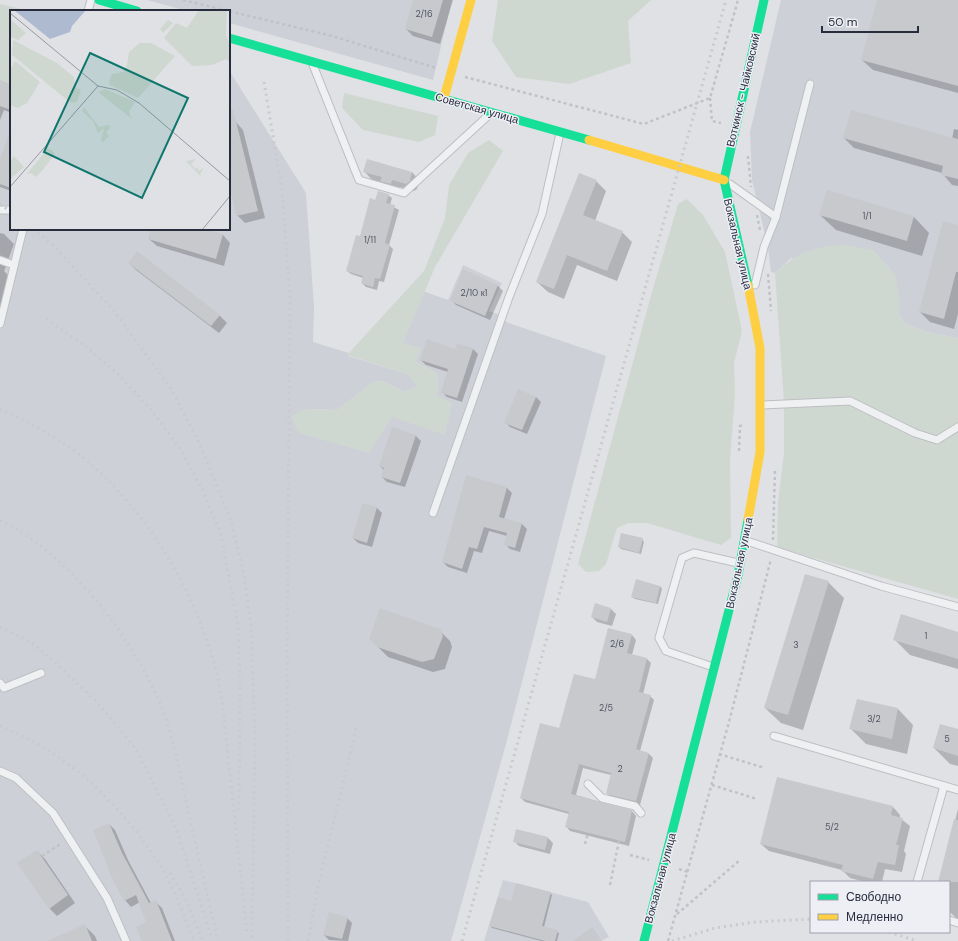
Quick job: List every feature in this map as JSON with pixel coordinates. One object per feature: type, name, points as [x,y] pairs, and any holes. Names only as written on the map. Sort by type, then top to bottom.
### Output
[{"type":"main road","points":[[99,0],[134,10]]},
{"type":"main road","points":[[444,98],[471,0]]},
{"type":"main road","name":"Воткинск - Чайковский","points":[[724,180],[764,0]]},
{"type":"main road","name":"Советская улица","points":[[230,38],[561,131],[724,180]]},
{"type":"main road","name":"Вокзальная улица","points":[[644,941],[715,668],[740,563],[760,452],[760,348],[724,180]]},
{"type":"lane","points":[[88,10],[91,0]]},
{"type":"lane","points":[[312,61],[359,180],[404,193],[493,112]]},
{"type":"lane","points":[[751,301],[764,247],[776,217],[810,84]]},
{"type":"lane","points":[[433,513],[509,297],[542,214],[561,131]]},
{"type":"lane","points":[[724,180],[776,217]]},
{"type":"lane","points":[[0,324],[2,310],[23,230]]},
{"type":"lane","points":[[0,260],[14,265]]},
{"type":"lane","points":[[760,405],[850,401],[915,433],[938,440],[958,426]]},
{"type":"lane","points":[[745,540],[881,586],[958,608]]},
{"type":"lane","points":[[715,668],[666,651],[660,638],[682,558],[694,553],[740,563]]},
{"type":"lane","points":[[0,683],[4,688],[41,672]]},
{"type":"lane","points":[[774,736],[958,790]]},
{"type":"lane","points":[[0,771],[16,778],[53,813],[107,898],[126,941]]},
{"type":"lane","points":[[588,784],[602,798],[635,806],[641,812]]},
{"type":"lane","points":[[917,881],[944,786]]},
{"type":"path","points":[[184,0],[225,10]]},
{"type":"path","points":[[230,11],[332,36],[451,73],[644,124],[710,98],[738,0]]},
{"type":"path","points":[[720,754],[765,768]]},
{"type":"path","points":[[712,785],[757,798]]},
{"type":"path","points":[[584,844],[588,833]]},
{"type":"path","points":[[42,856],[69,838]]},
{"type":"path","points":[[610,885],[619,841]]},
{"type":"path","points":[[676,915],[740,860]]},
{"type":"shaded area","points":[[147,0],[452,0],[433,80],[230,23],[230,10],[183,10]]},
{"type":"shaded area","points":[[498,0],[651,0],[628,21],[631,63],[569,84],[516,77],[492,41]]},
{"type":"shaded area","points":[[781,0],[958,0],[958,338],[927,332],[906,324],[899,314],[899,294],[791,258],[775,273],[771,272],[768,247],[752,180],[750,132]]},
{"type":"shaded area","points":[[0,4],[26,10],[10,10],[10,84],[0,80]]},
{"type":"shaded area","points":[[230,72],[306,193],[314,307],[313,342],[349,353],[348,356],[408,374],[418,386],[404,392],[385,382],[375,381],[337,410],[304,409],[392,417],[437,396],[438,374],[416,362],[402,343],[423,291],[448,300],[463,265],[502,283],[489,311],[503,316],[506,322],[606,356],[506,744],[451,941],[0,941],[0,80],[10,84],[10,230],[230,230]]},
{"type":"shaded area","points":[[344,93],[438,116],[435,135],[419,142],[363,130],[342,108]]},
{"type":"shaded area","points":[[489,140],[503,151],[435,267],[403,343],[421,348],[416,362],[438,374],[437,396],[452,403],[445,435],[392,417],[369,453],[299,433],[291,417],[304,409],[337,410],[375,381],[385,382],[404,392],[417,386],[408,374],[347,355],[424,271],[445,218],[449,185],[468,153]]},
{"type":"shaded area","points":[[687,199],[703,215],[725,252],[742,331],[734,363],[735,394],[730,460],[731,538],[721,545],[647,523],[629,523],[617,528],[606,564],[599,571],[586,572],[578,564],[652,292],[678,204]]},
{"type":"shaded area","points":[[843,245],[873,250],[895,274],[899,294],[899,314],[906,324],[927,332],[958,338],[958,599],[782,549],[777,546],[778,502],[784,453],[784,402],[775,273],[798,255],[823,247]]},
{"type":"shaded area","points":[[503,880],[588,902],[609,937],[601,941],[484,941]]},
{"type":"building","points":[[413,0],[443,0],[432,37],[405,29]]},
{"type":"building","points":[[877,0],[958,0],[958,86],[861,60]]},
{"type":"building","points":[[0,80],[10,84],[10,110],[0,106]]},
{"type":"building","points":[[233,109],[258,211],[236,216],[230,189],[230,110]]},
{"type":"building","points":[[851,110],[958,139],[958,179],[941,175],[943,166],[843,138]]},
{"type":"building","points":[[10,132],[10,188],[0,184],[0,158]]},
{"type":"building","points":[[367,159],[412,172],[410,181],[406,184],[392,180],[391,184],[380,181],[382,177],[363,172]]},
{"type":"building","points":[[579,173],[597,180],[583,215],[623,231],[607,271],[567,255],[554,289],[536,282]]},
{"type":"building","points":[[827,190],[914,216],[907,241],[819,215]]},
{"type":"building","points":[[378,191],[389,194],[386,203],[395,205],[385,243],[390,245],[380,279],[375,278],[373,287],[361,283],[363,276],[346,271],[356,235],[360,236],[370,198],[375,200]]},
{"type":"building","points":[[943,221],[958,225],[958,272],[956,272],[944,319],[919,312]]},
{"type":"building","points":[[151,230],[208,230],[223,234],[216,259],[148,239]]},
{"type":"building","points":[[137,251],[220,315],[211,326],[128,263]]},
{"type":"building","points":[[463,269],[498,285],[485,316],[450,301]]},
{"type":"building","points":[[427,339],[455,349],[457,343],[473,349],[457,398],[441,393],[448,369],[420,360]]},
{"type":"building","points":[[518,389],[536,397],[522,430],[504,423]]},
{"type":"building","points":[[392,427],[416,435],[400,483],[381,477],[384,468],[379,466]]},
{"type":"building","points":[[466,475],[507,487],[499,517],[522,523],[515,548],[504,545],[507,533],[484,527],[477,549],[469,547],[462,569],[442,562]]},
{"type":"building","points":[[363,503],[377,507],[367,543],[352,538]]},
{"type":"building","points":[[621,533],[643,538],[639,553],[618,547]]},
{"type":"building","points":[[805,574],[829,581],[788,715],[764,708]]},
{"type":"building","points":[[636,579],[660,586],[656,603],[631,597]]},
{"type":"building","points":[[595,603],[611,608],[607,622],[591,617]]},
{"type":"building","points":[[380,608],[440,629],[443,636],[434,659],[422,662],[377,647],[369,639]]},
{"type":"building","points":[[901,614],[958,632],[958,659],[893,640]]},
{"type":"building","points":[[608,628],[632,634],[627,653],[647,658],[639,692],[651,695],[636,749],[649,753],[636,801],[606,794],[611,773],[579,764],[571,794],[632,810],[625,842],[565,827],[569,812],[520,798],[540,723],[559,728],[574,674],[595,679]]},
{"type":"building","points":[[857,699],[898,708],[892,739],[849,729]]},
{"type":"building","points":[[940,724],[958,729],[958,756],[933,748]]},
{"type":"building","points":[[777,777],[893,806],[891,815],[903,818],[896,845],[899,845],[895,865],[878,862],[873,879],[841,871],[843,865],[760,844]]},
{"type":"building","points":[[954,819],[958,820],[958,882],[938,881]]},
{"type":"building","points":[[109,823],[122,853],[149,903],[156,900],[172,941],[142,941],[136,927],[146,922],[136,895],[124,901],[108,870],[109,869],[93,830]]},
{"type":"building","points":[[516,829],[548,837],[545,850],[513,842]]},
{"type":"building","points":[[37,850],[68,895],[49,909],[17,863]]},
{"type":"building","points":[[516,883],[551,892],[542,926],[558,930],[555,941],[545,941],[489,926],[498,897],[511,901]]},
{"type":"building","points":[[329,912],[348,917],[342,939],[323,935]]},
{"type":"building","points":[[85,924],[92,941],[47,941]]},
{"type":"building","points":[[592,927],[602,941],[573,941]]},
{"type":"railway","points":[[462,941],[726,0]]},
{"type":"railway","points":[[264,82],[282,190],[290,300],[287,657],[288,941]]},
{"type":"railway","points":[[0,204],[10,211]]},
{"type":"railway","points":[[34,230],[51,243],[115,312],[172,390],[199,443],[230,518],[243,570],[251,626],[255,734],[252,941]]},
{"type":"railway","points":[[46,319],[84,345],[120,376],[152,411],[181,450],[203,491],[221,535],[238,626],[240,685],[239,811]]},
{"type":"railway","points":[[0,409],[32,425],[66,445],[85,459],[106,479],[145,523],[162,547],[190,598],[211,653],[221,695],[247,931]]},
{"type":"railway","points":[[0,520],[24,534],[48,552],[70,572],[90,594],[127,642],[155,692],[173,743],[218,941]]},
{"type":"railway","points":[[0,627],[31,642],[62,669],[96,701],[135,748],[176,828],[211,935]]},
{"type":"railway","points":[[308,941],[319,882],[357,725]]},
{"type":"railway","points":[[0,726],[43,747],[63,760],[100,791],[117,809],[133,827],[162,868],[194,941]]},
{"type":"railway","points":[[170,873],[187,901],[203,941]]},
{"type":"railway","points":[[672,941],[715,928],[755,922],[810,919]]},
{"type":"railway","points":[[892,933],[917,941]]},
{"type":"traffic: fast","points":[[99,0],[134,10]]},
{"type":"traffic: fast","points":[[748,285],[724,180],[764,0]]},
{"type":"traffic: fast","points":[[230,38],[589,140]]},
{"type":"traffic: fast","points":[[644,941],[738,575],[748,520]]},
{"type":"traffic: slow","points":[[444,98],[471,0]]},
{"type":"traffic: slow","points":[[589,140],[724,180]]},
{"type":"traffic: slow","points":[[748,285],[760,348],[760,452],[748,520]]}]
